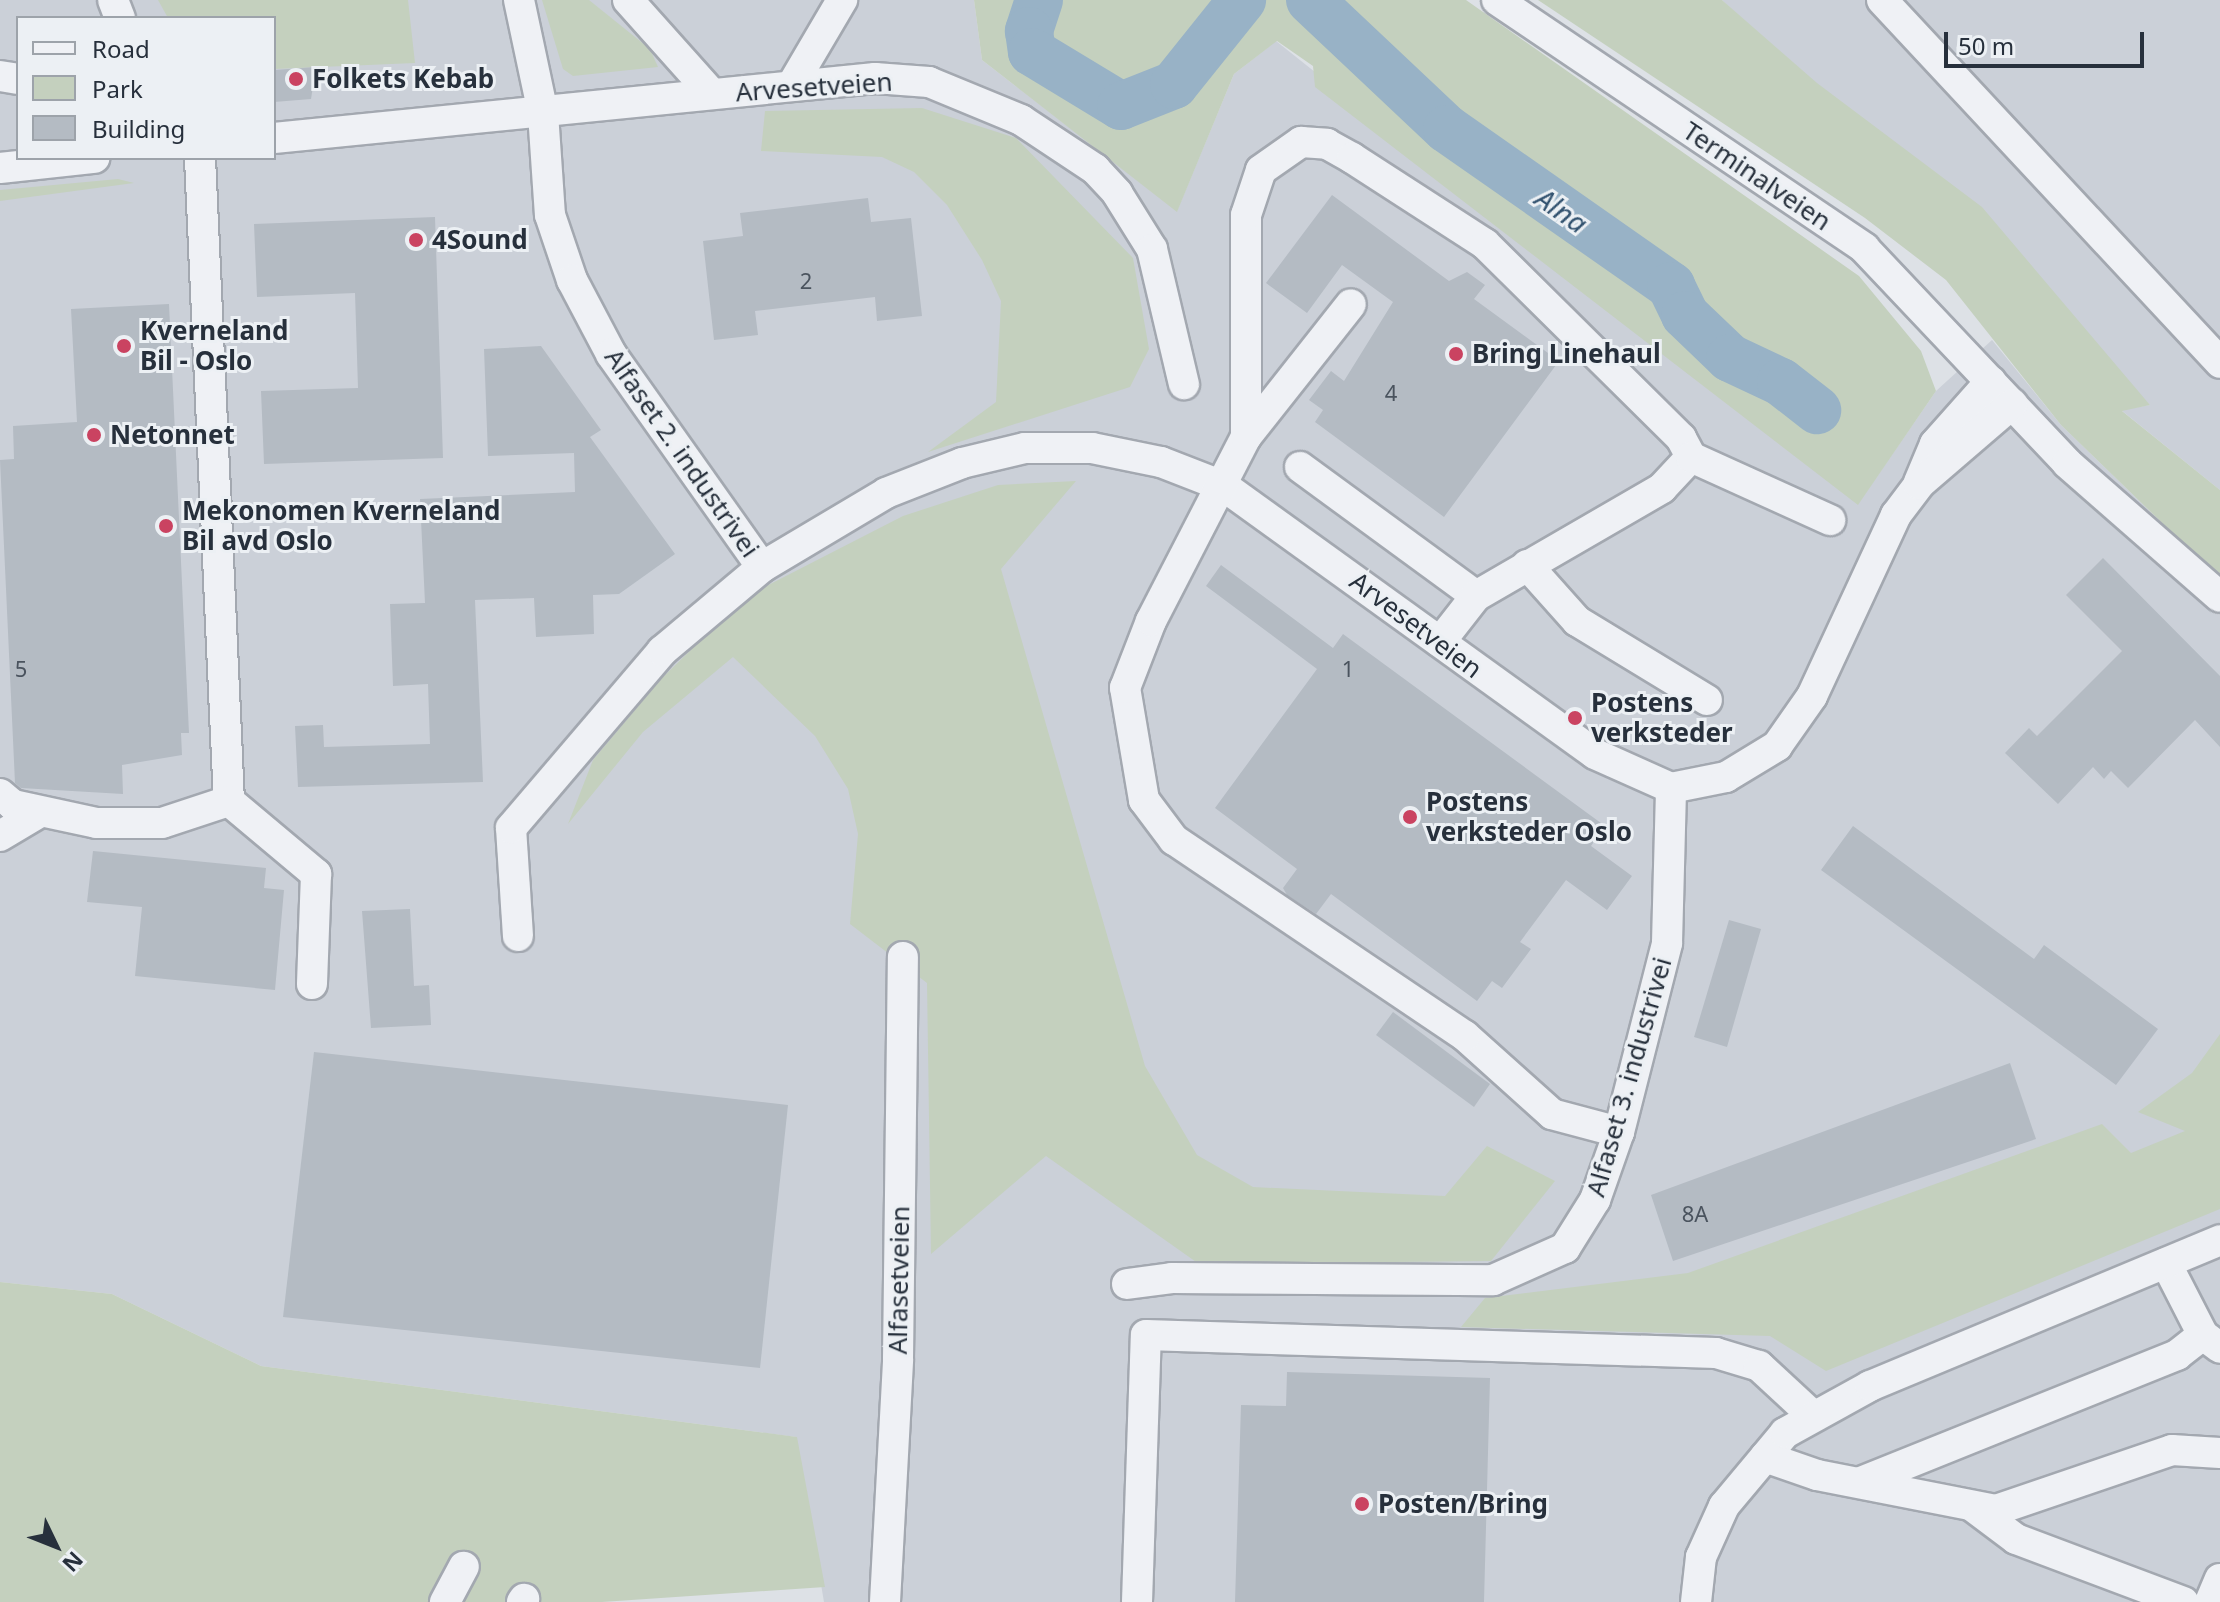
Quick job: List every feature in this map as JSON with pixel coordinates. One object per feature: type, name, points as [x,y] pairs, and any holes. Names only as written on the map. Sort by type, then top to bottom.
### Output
[{"type":"street","name":"Alfaset 2. industrivei","points":[[519,0],[543,113],[550,215],[572,280],[611,354],[762,567],[886,493],[962,463],[1061,447],[1161,462]]},
{"type":"street","points":[[628,0],[712,94]]},
{"type":"street","points":[[792,85],[842,0]]},
{"type":"street","name":"Terminalveien","points":[[1497,0],[1864,248],[2012,404]]},
{"type":"street","points":[[1882,0],[2220,363]]},
{"type":"street","name":"Arvesetveien","points":[[276,138],[543,113],[792,85],[929,82],[973,94],[1095,169],[1152,249],[1184,384]]},
{"type":"street","points":[[1246,437],[1246,215],[1261,170],[1289,146],[1313,141],[1485,244],[1681,438],[1691,457],[1830,520]]},
{"type":"street","points":[[200,160],[229,801],[316,874],[312,984]]},
{"type":"street","points":[[0,168],[41,161]]},
{"type":"street","points":[[1351,304],[1246,437],[1225,487],[1151,621],[1125,688],[1128,737],[1157,822],[1465,1036],[1552,1114],[1619,1132]]},
{"type":"street","points":[[1671,788],[1750,766],[1793,727],[1875,554],[1919,484],[1935,444],[1991,381]]},
{"type":"street","points":[[1919,484],[2012,404],[2137,530],[2220,597]]},
{"type":"street","points":[[1440,642],[1476,596],[1662,488],[1691,457]]},
{"type":"street","name":"Arvesetveien","points":[[1161,462],[1225,487],[1595,754],[1671,788]]},
{"type":"street","points":[[1300,467],[1476,596]]},
{"type":"street","points":[[1527,565],[1577,621],[1707,700]]},
{"type":"street","points":[[518,936],[511,828],[662,651],[762,567]]},
{"type":"street","name":"Alfaset 3. industrivei","points":[[1127,1284],[1172,1278],[1442,1283],[1524,1272],[1565,1248],[1581,1228],[1619,1132],[1667,943],[1671,788]]},
{"type":"street","points":[[0,794],[40,812],[96,823],[162,823],[229,801]]},
{"type":"street","points":[[0,836],[40,812]]},
{"type":"street","name":"Alfasetveien","points":[[885,1602],[898,1359],[903,957]]},
{"type":"street","points":[[1696,1602],[1710,1533],[1765,1457],[1812,1415],[2220,1240]]},
{"type":"street","points":[[1859,1482],[2211,1342],[2166,1263]]},
{"type":"street","points":[[1137,1602],[1146,1335],[1716,1353],[1759,1366],[1812,1415]]},
{"type":"street","points":[[1765,1457],[1859,1482],[1970,1505],[2022,1507],[2172,1450],[2220,1453]]},
{"type":"street","points":[[1970,1505],[2016,1539],[2184,1602]]},
{"type":"street","points":[[445,1602],[464,1567]]},
{"type":"street","points":[[2210,1602],[2220,1579]]},
{"type":"shaded area","points":[[0,0],[974,0],[982,60],[1177,211],[1234,74],[1276,41],[1858,504],[1936,391],[1992,340],[2061,425],[2220,579],[2220,1602],[824,1602],[796,1437],[261,1366],[112,1294],[0,1282]]},
{"type":"shaded area","points":[[1722,0],[2220,0],[2220,490],[2121,410],[2150,405]]},
{"type":"green space","points":[[158,0],[408,0],[415,63],[276,69],[276,16],[167,16]]},
{"type":"green space","points":[[542,0],[589,0],[650,49],[658,67],[573,76],[563,69]]},
{"type":"green space","points":[[974,0],[1466,0],[1859,276],[1921,351],[1936,391],[1858,505],[1315,87],[1313,66],[1277,41],[1234,74],[1177,212],[982,60]]},
{"type":"green space","points":[[1538,0],[1722,0],[1817,83],[1982,207],[2150,405],[2122,411],[2220,490],[2220,579],[2061,425],[1946,280],[1865,218]]},
{"type":"green space","points":[[922,108],[1016,138],[1133,258],[1149,349],[1130,387],[928,452],[996,402],[1001,301],[982,260],[947,205],[914,172],[882,157],[761,151],[765,111]]},
{"type":"green space","points":[[118,179],[134,183],[0,201],[0,190]]},
{"type":"green space","points":[[1076,481],[1001,569],[1145,1066],[1197,1155],[1253,1187],[1445,1196],[1487,1146],[1555,1181],[1491,1261],[1199,1264],[1046,1156],[931,1254],[927,983],[850,924],[858,834],[848,789],[815,736],[733,657],[643,732],[568,824],[593,760],[660,680],[745,597],[903,516],[998,485]]},
{"type":"green space","points":[[2220,1034],[2220,1209],[1826,1371],[1770,1336],[1461,1327],[1485,1298],[1688,1273],[2102,1124],[2131,1153],[2185,1131],[2138,1112],[2192,1073]]},
{"type":"green space","points":[[0,1282],[112,1294],[261,1366],[797,1437],[825,1587],[602,1602],[0,1602]]},
{"type":"building","name":"Folkets Kebab","points":[[316,67],[311,99],[276,102],[276,70]]},
{"type":"building","name":"Bring Linehaul","points":[[1332,195],[1449,281],[1467,272],[1485,285],[1474,299],[1559,361],[1444,517],[1315,422],[1323,410],[1309,400],[1331,371],[1344,381],[1393,302],[1342,265],[1307,313],[1266,283]]},
{"type":"building","points":[[868,198],[871,222],[911,218],[922,316],[877,321],[875,297],[755,311],[758,335],[714,340],[703,241],[743,236],[740,213]]},
{"type":"building","points":[[435,217],[443,458],[264,464],[261,391],[358,388],[355,293],[257,297],[254,224]]},
{"type":"building","points":[[169,304],[189,733],[181,733],[182,755],[122,765],[123,794],[21,788],[15,783],[0,460],[14,459],[13,426],[77,422],[71,309]]},
{"type":"building","points":[[541,346],[601,430],[590,437],[675,554],[619,594],[593,595],[594,634],[536,637],[534,598],[475,600],[483,782],[298,787],[295,726],[323,725],[324,747],[430,744],[428,684],[393,686],[390,604],[425,603],[420,499],[575,492],[574,453],[488,456],[484,349]]},
{"type":"building","points":[[2103,558],[2220,676],[2220,747],[2195,720],[2128,788],[2111,771],[2104,779],[2093,767],[2058,804],[2005,753],[2029,728],[2037,736],[2122,651],[2066,595]]},
{"type":"building","name":"Postens verksteder Oslo","points":[[1221,565],[1333,648],[1343,634],[1605,826],[1591,846],[1632,876],[1607,910],[1566,880],[1520,942],[1531,949],[1502,988],[1492,981],[1477,1001],[1331,894],[1316,914],[1287,895],[1283,888],[1297,869],[1215,808],[1317,669],[1206,586]]},
{"type":"building","points":[[1853,826],[2034,959],[2044,945],[2158,1029],[2116,1085],[1821,870]]},
{"type":"building","points":[[93,851],[266,868],[264,888],[284,890],[275,990],[135,976],[142,907],[87,902]]},
{"type":"building","points":[[410,909],[414,986],[429,985],[431,1025],[371,1028],[362,911]]},
{"type":"building","points":[[1729,920],[1761,929],[1727,1047],[1694,1037]]},
{"type":"building","points":[[1393,1012],[1490,1084],[1474,1107],[1376,1035]]},
{"type":"building","points":[[314,1052],[788,1105],[760,1368],[283,1317]]},
{"type":"building","points":[[2010,1063],[2036,1139],[1673,1261],[1651,1195]]},
{"type":"building","name":"Posten/Bring","points":[[1287,1372],[1490,1378],[1484,1602],[1235,1602],[1241,1405],[1286,1406]]},
{"type":"waterway","name":"Alna","points":[[1039,0],[1029,31],[1032,52],[1121,106],[1174,85],[1242,0]]},
{"type":"waterway","name":"Alna","points":[[1310,0],[1447,129],[1671,286],[1685,315],[1730,358],[1781,382],[1817,410]]},
{"type":"place","name":"Folkets Kebab","points":[[296,79]]},
{"type":"place","name":"4Sound","points":[[416,240]]},
{"type":"place","name":"Kverneland Bil - Oslo","points":[[124,346]]},
{"type":"place","name":"Bring Linehaul","points":[[1456,354]]},
{"type":"place","name":"Netonnet","points":[[94,435]]},
{"type":"place","name":"Mekonomen Kverneland Bil avd Oslo","points":[[166,526]]},
{"type":"place","name":"Postens verksteder","points":[[1575,718]]},
{"type":"place","name":"Postens verksteder Oslo","points":[[1410,817]]},
{"type":"place","name":"Posten/Bring","points":[[1362,1504]]}]
